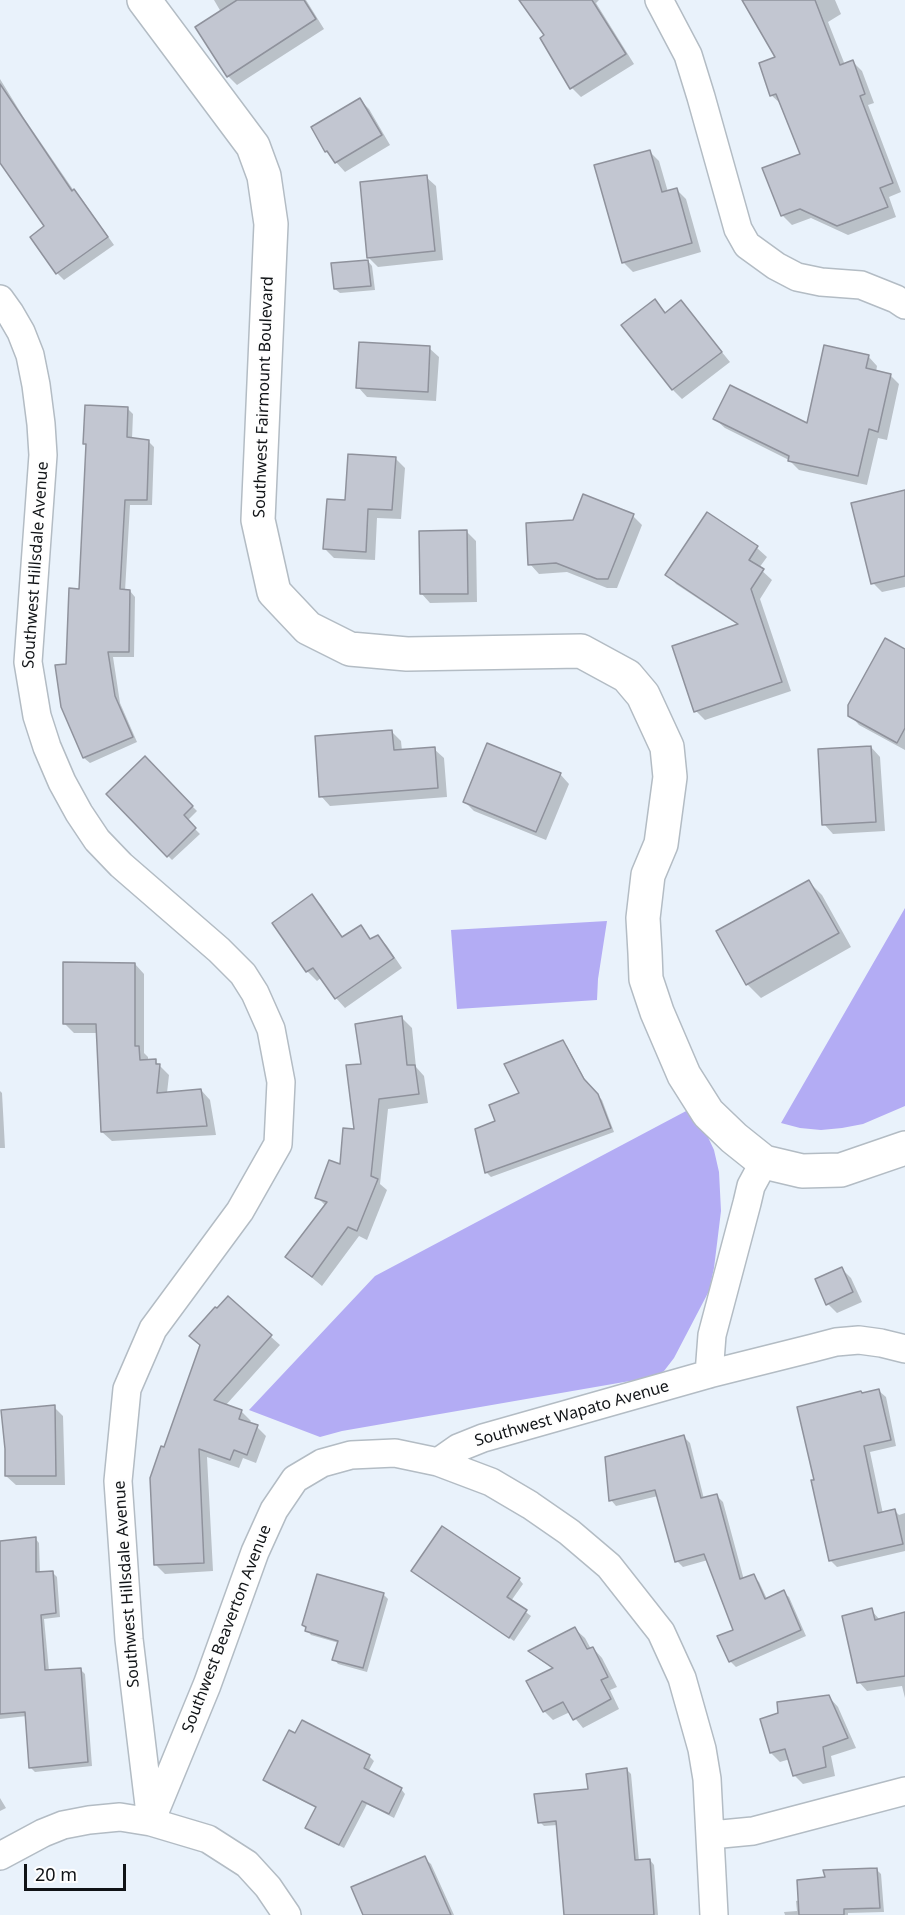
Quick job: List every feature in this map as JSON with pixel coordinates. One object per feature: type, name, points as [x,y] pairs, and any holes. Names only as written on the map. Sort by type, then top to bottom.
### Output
[{"type":"street","name":"Southwest Fairmount Boulevard","points":[[144,0],[253,146],[264,176],[271,224],[258,520],[274,592],[308,628],[350,649],[407,654],[581,651],[627,676],[643,695],[667,747],[670,777],[661,844],[648,875],[643,918],[646,979],[657,1012],[684,1074],[708,1113],[764,1162],[802,1172],[841,1170],[905,1148]]},
{"type":"street","points":[[659,0],[688,55],[738,229],[747,244],[776,266],[797,277],[821,282],[861,285],[905,305]]},
{"type":"street","name":"Southwest Hillsdale Avenue","points":[[0,299],[21,332],[30,355],[41,424],[43,455],[27,662],[36,716],[47,747],[62,782],[97,840],[121,865],[219,950],[243,974],[255,993],[271,1029],[281,1082],[278,1143],[240,1211],[153,1329],[127,1389],[118,1481],[129,1639],[151,1822]]},
{"type":"street","points":[[709,1374],[712,1335],[752,1186],[764,1162]]},
{"type":"street","name":"Southwest Wapato Avenue","points":[[438,1462],[458,1448],[483,1438],[709,1374],[836,1342],[859,1340],[905,1349]]},
{"type":"street","name":"Southwest Beaverton Avenue","points":[[151,1822],[207,1684],[255,1552],[274,1510],[295,1479],[322,1463],[351,1455],[396,1453],[438,1462],[491,1482],[530,1505],[569,1532],[609,1566],[661,1632],[682,1678],[693,1713],[707,1779],[714,1915]]},
{"type":"street","points":[[711,1835],[753,1831],[905,1791]]},
{"type":"street","points":[[0,1856],[63,1825],[120,1817],[151,1822],[208,1839],[247,1864],[268,1887],[287,1915]]},
{"type":"shaded area","points":[[905,908],[905,1106],[863,1124],[842,1128],[821,1130],[781,1123]]},
{"type":"shaded area","points":[[607,921],[597,1000],[457,1009],[451,930]]},
{"type":"shaded area","points":[[688,1110],[707,1135],[714,1150],[719,1172],[721,1211],[709,1291],[674,1358],[664,1371],[653,1377],[342,1431],[320,1437],[249,1410],[375,1276]]},
{"type":"building","points":[[237,0],[304,0],[316,19],[227,77],[195,27]]},
{"type":"building","points":[[519,0],[592,0],[626,54],[570,89],[540,38],[544,35]]},
{"type":"building","points":[[742,0],[815,0],[840,65],[853,60],[865,94],[860,96],[893,183],[880,188],[888,207],[837,226],[800,209],[781,216],[762,168],[800,154],[776,94],[770,96],[759,63],[775,57]]},
{"type":"building","points":[[0,84],[72,191],[74,189],[108,237],[56,274],[30,237],[44,226],[0,163]]},
{"type":"building","points":[[360,98],[382,135],[335,163],[327,151],[325,152],[311,127]]},
{"type":"building","points":[[650,150],[662,192],[677,188],[692,243],[622,263],[594,165]]},
{"type":"building","points":[[427,175],[435,251],[367,258],[360,182]]},
{"type":"building","points":[[368,260],[371,286],[334,289],[331,263]]},
{"type":"building","points":[[655,299],[665,313],[681,300],[722,352],[672,390],[621,325]]},
{"type":"building","points":[[359,342],[430,346],[428,392],[356,388]]},
{"type":"building","points":[[824,345],[869,355],[866,368],[891,374],[878,432],[869,429],[858,476],[788,461],[789,456],[713,419],[730,385],[807,423]]},
{"type":"building","points":[[85,405],[128,407],[127,437],[149,440],[147,500],[125,500],[120,589],[130,590],[129,652],[108,652],[115,696],[133,737],[83,758],[61,707],[55,665],[66,664],[69,588],[79,589],[86,444],[83,444]]},
{"type":"building","points":[[348,454],[396,457],[392,510],[368,509],[366,552],[323,549],[327,499],[345,500]]},
{"type":"building","points":[[905,490],[905,576],[871,584],[851,503]]},
{"type":"building","points":[[583,494],[634,514],[608,579],[597,579],[556,563],[528,565],[526,523],[573,520]]},
{"type":"building","points":[[707,512],[758,546],[749,560],[764,569],[751,589],[782,682],[694,712],[672,646],[738,624],[665,575]]},
{"type":"building","points":[[467,530],[468,594],[420,594],[419,531]]},
{"type":"building","points":[[885,638],[905,649],[905,728],[897,743],[848,716],[848,705]]},
{"type":"building","points":[[392,730],[394,750],[435,747],[438,788],[319,797],[315,736]]},
{"type":"building","points":[[487,743],[561,773],[536,832],[463,802]]},
{"type":"building","points":[[871,746],[876,822],[822,825],[818,749]]},
{"type":"building","points":[[145,756],[193,806],[184,815],[196,828],[167,857],[106,794]]},
{"type":"building","points":[[809,880],[839,933],[746,985],[716,931]]},
{"type":"building","points":[[312,894],[342,937],[361,925],[370,939],[378,935],[394,958],[335,999],[313,968],[306,972],[272,923]]},
{"type":"building","points":[[63,962],[135,963],[135,1046],[139,1046],[140,1060],[156,1059],[156,1064],[160,1064],[157,1093],[201,1089],[207,1126],[101,1132],[96,1024],[63,1024]]},
{"type":"building","points":[[402,1016],[407,1065],[415,1065],[419,1094],[379,1099],[371,1176],[378,1179],[357,1231],[348,1227],[312,1277],[285,1257],[327,1202],[315,1198],[329,1160],[340,1164],[343,1128],[354,1129],[346,1065],[361,1064],[355,1024]]},
{"type":"building","points":[[563,1040],[584,1079],[598,1094],[611,1128],[485,1173],[475,1129],[495,1121],[489,1105],[519,1093],[504,1064]]},
{"type":"building","points":[[842,1267],[853,1292],[826,1305],[815,1279]]},
{"type":"building","points":[[228,1296],[272,1335],[214,1400],[242,1410],[239,1419],[258,1425],[247,1455],[234,1450],[230,1460],[199,1449],[204,1563],[154,1565],[150,1478],[161,1446],[164,1447],[200,1345],[189,1336]]},
{"type":"building","points":[[879,1389],[891,1440],[864,1446],[878,1513],[895,1509],[903,1544],[829,1561],[797,1407],[861,1391],[862,1393]]},
{"type":"building","points":[[55,1405],[56,1476],[5,1476],[1,1410]]},
{"type":"building","points":[[684,1435],[701,1498],[717,1494],[740,1579],[754,1574],[765,1599],[784,1590],[801,1630],[729,1662],[717,1636],[733,1630],[704,1554],[675,1562],[655,1490],[609,1501],[605,1457]]},
{"type":"building","points":[[442,1526],[520,1578],[507,1597],[527,1610],[509,1638],[411,1571]]},
{"type":"building","points":[[36,1537],[36,1572],[53,1571],[56,1613],[41,1615],[45,1670],[81,1668],[88,1762],[29,1768],[25,1712],[0,1714],[0,1541]]},
{"type":"building","points":[[317,1574],[384,1593],[363,1668],[332,1660],[338,1641],[305,1631],[306,1627],[302,1625]]},
{"type":"building","points":[[872,1608],[875,1620],[905,1612],[905,1676],[857,1683],[842,1616]]},
{"type":"building","points":[[575,1627],[587,1649],[593,1647],[608,1677],[601,1680],[611,1699],[573,1720],[563,1702],[543,1712],[526,1681],[553,1668],[528,1651]]},
{"type":"building","points":[[829,1695],[848,1738],[823,1747],[826,1767],[793,1776],[785,1749],[770,1753],[760,1719],[778,1713],[777,1702]]},
{"type":"building","points":[[302,1720],[370,1755],[364,1768],[402,1788],[389,1814],[362,1801],[339,1845],[305,1828],[316,1807],[263,1780],[289,1730],[295,1733]]},
{"type":"building","points":[[627,1768],[635,1860],[650,1859],[654,1915],[564,1915],[556,1821],[538,1823],[534,1794],[588,1789],[586,1774]]},
{"type":"building","points":[[425,1856],[451,1915],[363,1915],[351,1887]]},
{"type":"building","points":[[877,1868],[880,1908],[844,1909],[844,1915],[799,1915],[797,1880],[825,1877],[823,1870]]}]
